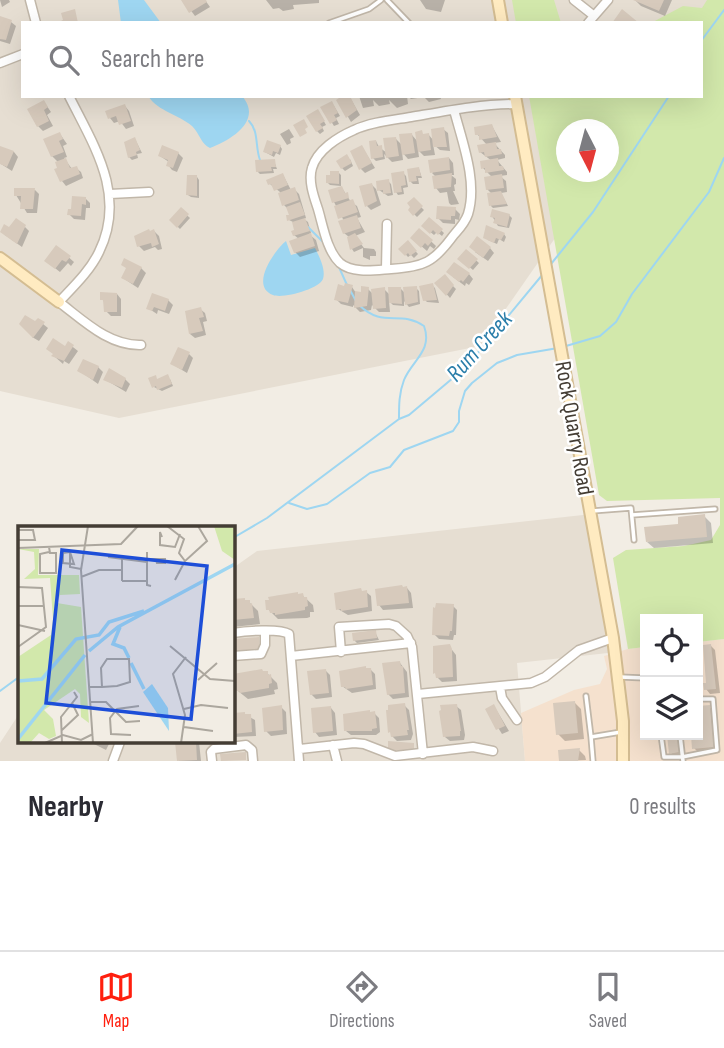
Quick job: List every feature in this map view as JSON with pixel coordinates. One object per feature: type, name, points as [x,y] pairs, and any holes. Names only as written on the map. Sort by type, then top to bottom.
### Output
[{"type":"street","points":[[30,0],[35,21]]},
{"type":"street","points":[[498,0],[502,21]]},
{"type":"street","points":[[574,0],[590,19],[608,0]]},
{"type":"street","points":[[0,63],[21,55]]},
{"type":"street","points":[[59,302],[99,253],[111,209],[100,156],[70,98]]},
{"type":"street","points":[[454,110],[470,179],[470,202],[464,223],[435,259],[410,268],[348,268],[338,261],[330,248],[313,194],[312,165],[321,151],[356,129],[383,122],[454,110],[516,100]]},
{"type":"street","name":"Rock Quarry Road","points":[[516,100],[613,638],[623,732],[623,761]]},
{"type":"street","points":[[110,194],[149,192]]},
{"type":"street","points":[[386,270],[387,223]]},
{"type":"street","points":[[0,258],[112,340],[128,345],[141,345]]},
{"type":"street","points":[[341,652],[339,627],[388,624],[401,631],[411,643],[424,754]]},
{"type":"street","points":[[234,633],[257,630],[265,633],[276,629],[289,634],[299,761]]},
{"type":"street","points":[[234,656],[261,654],[265,645],[265,633]]},
{"type":"street","points":[[418,694],[531,683],[545,677],[579,650],[613,638]]},
{"type":"street","points":[[291,656],[411,643]]},
{"type":"street","points":[[500,687],[502,698],[517,720]]},
{"type":"street","points":[[113,761],[119,744]]},
{"type":"street","points":[[300,750],[364,744],[394,759],[473,747],[493,751]]},
{"type":"street","points":[[333,745],[337,761]]},
{"type":"street","points":[[212,761],[211,752],[214,749],[246,746],[252,750],[253,761]]},
{"type":"lane","points":[[336,21],[360,14],[381,0]]},
{"type":"lane","points":[[387,0],[407,21]]},
{"type":"lane","points":[[590,512],[631,508],[634,540]]},
{"type":"lane","points":[[632,515],[715,509]]},
{"type":"lane","points":[[618,677],[640,678]]},
{"type":"lane","points":[[586,696],[593,761]]},
{"type":"lane","points":[[662,740],[664,757],[682,759],[717,750],[713,699],[703,699]]},
{"type":"lane","points":[[591,737],[623,732]]},
{"type":"lane","points":[[680,740],[682,759]]},
{"type":"shaded area","points":[[0,0],[720,0],[703,21],[21,21],[21,98],[650,98],[619,122],[619,119],[556,119],[556,182],[594,182],[480,346],[119,418],[0,391]]},
{"type":"shaded area","points":[[592,514],[617,652],[517,663],[525,761],[0,761],[0,743],[18,716],[18,744],[234,744],[234,567],[257,551]]},
{"type":"shaded area","points":[[724,639],[724,761],[525,761],[521,713],[574,690],[600,684],[607,669],[604,656],[628,649],[640,648],[640,740],[703,740],[703,641]]},
{"type":"green space","points":[[512,0],[554,0],[560,21],[516,21]]},
{"type":"green space","points":[[707,0],[724,0],[724,639],[703,641],[703,614],[640,614],[640,648],[628,649],[613,558],[626,550],[684,546],[711,540],[720,525],[720,498],[607,501],[599,495],[529,98],[703,98],[703,21],[655,21],[683,6],[702,8]]},
{"type":"water","points":[[118,0],[144,0],[160,21],[121,21]]},
{"type":"water","points":[[150,98],[243,98],[249,113],[242,128],[227,140],[210,148],[192,126]]},
{"type":"water","points":[[286,241],[291,255],[315,248],[324,275],[315,286],[278,296],[266,290],[263,284],[264,276],[276,252]]},
{"type":"building","points":[[181,0],[206,0],[207,2],[189,13]]},
{"type":"building","points":[[633,0],[664,0],[659,11]]},
{"type":"building","points":[[75,9],[78,21],[61,21],[61,13]]},
{"type":"building","points":[[622,9],[637,21],[613,21]]},
{"type":"building","points":[[0,16],[12,20],[6,40],[0,39]]},
{"type":"building","points":[[351,98],[357,110],[346,118],[336,100]]},
{"type":"building","points":[[44,100],[48,107],[44,110],[49,121],[37,127],[27,109]]},
{"type":"building","points":[[332,101],[338,113],[334,115],[337,120],[330,124],[320,107]]},
{"type":"building","points":[[125,104],[131,121],[119,125],[116,116],[108,119],[105,111]]},
{"type":"building","points":[[318,109],[325,121],[320,124],[323,128],[316,132],[306,116]]},
{"type":"building","points":[[304,119],[308,127],[305,129],[307,133],[300,137],[293,125]]},
{"type":"building","points":[[492,124],[497,137],[479,140],[474,127]]},
{"type":"building","points":[[444,127],[447,147],[433,147],[431,129]]},
{"type":"building","points":[[422,130],[423,134],[429,133],[431,150],[418,152],[415,132]]},
{"type":"building","points":[[60,132],[63,139],[59,141],[64,152],[51,157],[43,139]]},
{"type":"building","points":[[412,133],[415,153],[402,155],[399,134]]},
{"type":"building","points":[[135,137],[140,150],[136,152],[137,155],[128,158],[124,142]]},
{"type":"building","points":[[396,137],[399,156],[386,158],[383,138]]},
{"type":"building","points":[[267,140],[281,145],[278,153],[273,151],[272,155],[263,152]]},
{"type":"building","points":[[376,140],[377,146],[382,145],[383,157],[371,159],[369,141]]},
{"type":"building","points":[[496,142],[497,149],[501,149],[502,154],[485,157],[484,152],[479,153],[477,145]]},
{"type":"building","points":[[162,145],[179,152],[173,168],[166,166],[168,160],[158,156]]},
{"type":"building","points":[[362,145],[372,163],[359,170],[350,151]]},
{"type":"building","points":[[0,146],[14,151],[7,167],[0,164]]},
{"type":"building","points":[[347,154],[352,163],[341,169],[336,161]]},
{"type":"building","points":[[449,157],[450,170],[430,173],[428,160]]},
{"type":"building","points":[[66,158],[70,168],[77,166],[80,174],[60,182],[54,169],[57,168],[55,162]]},
{"type":"building","points":[[498,158],[499,166],[503,166],[504,170],[485,173],[485,168],[481,169],[480,161]]},
{"type":"building","points":[[275,159],[276,167],[271,167],[272,171],[256,172],[255,160]]},
{"type":"building","points":[[419,167],[421,176],[416,176],[417,181],[409,182],[407,169]]},
{"type":"building","points":[[330,171],[339,171],[339,184],[326,183],[326,175],[330,175]]},
{"type":"building","points":[[404,171],[406,185],[401,186],[402,192],[394,193],[391,173]]},
{"type":"building","points":[[283,173],[288,185],[274,191],[266,180]]},
{"type":"building","points":[[452,173],[451,187],[434,189],[432,176]]},
{"type":"building","points":[[502,174],[504,188],[486,190],[484,177]]},
{"type":"building","points":[[187,175],[197,175],[197,196],[186,195]]},
{"type":"building","points":[[389,179],[391,193],[383,194],[383,190],[377,191],[376,181]]},
{"type":"building","points":[[372,183],[377,201],[365,207],[359,186]]},
{"type":"building","points":[[342,186],[345,193],[348,192],[349,198],[332,203],[328,190]]},
{"type":"building","points":[[295,187],[299,200],[282,206],[278,193]]},
{"type":"building","points":[[14,188],[35,188],[33,209],[20,209],[21,196],[14,196]]},
{"type":"building","points":[[501,191],[507,204],[489,206],[487,193]]},
{"type":"building","points":[[72,196],[86,197],[81,216],[67,215],[68,209],[71,209]]},
{"type":"building","points":[[414,197],[423,206],[413,216],[407,203]]},
{"type":"building","points":[[353,199],[358,212],[338,219],[334,206]]},
{"type":"building","points":[[300,202],[305,215],[287,221],[286,215],[289,215],[286,207]]},
{"type":"building","points":[[437,206],[456,207],[455,216],[451,216],[451,220],[436,219]]},
{"type":"building","points":[[181,207],[189,214],[177,228],[169,220]]},
{"type":"building","points":[[492,209],[510,214],[507,227],[493,223],[495,218],[490,217]]},
{"type":"building","points":[[357,215],[361,228],[343,234],[338,221]]},
{"type":"building","points":[[429,217],[443,229],[438,235],[433,230],[430,234],[421,226]]},
{"type":"building","points":[[16,218],[26,225],[17,244],[0,232],[4,224],[9,227]]},
{"type":"building","points":[[305,218],[310,231],[293,236],[292,222]]},
{"type":"building","points":[[486,225],[505,233],[501,240],[496,238],[494,243],[483,238]]},
{"type":"building","points":[[419,228],[433,240],[428,246],[425,243],[421,248],[410,238]]},
{"type":"building","points":[[154,229],[159,244],[137,247],[134,236]]},
{"type":"building","points":[[311,233],[315,246],[294,253],[289,241]]},
{"type":"building","points":[[355,233],[363,244],[350,250],[347,237]]},
{"type":"building","points":[[477,236],[491,247],[483,258],[469,247]]},
{"type":"building","points":[[408,240],[417,251],[405,256],[398,249]]},
{"type":"building","points":[[56,245],[71,256],[66,262],[62,260],[55,269],[44,261]]},
{"type":"building","points":[[466,249],[478,259],[469,269],[457,259]]},
{"type":"building","points":[[124,258],[142,267],[133,284],[121,278],[126,268],[121,265]]},
{"type":"building","points":[[454,262],[470,273],[463,282],[446,272]]},
{"type":"building","points":[[445,274],[454,285],[446,296],[434,283]]},
{"type":"building","points":[[345,283],[353,285],[348,303],[334,300],[338,284],[344,286]]},
{"type":"building","points":[[433,283],[437,300],[423,301],[419,286]]},
{"type":"building","points":[[361,286],[369,287],[367,306],[354,308],[355,291],[361,292]]},
{"type":"building","points":[[417,286],[418,302],[405,305],[403,287]]},
{"type":"building","points":[[385,287],[386,308],[373,309],[371,289]]},
{"type":"building","points":[[388,287],[401,287],[402,304],[389,303]]},
{"type":"building","points":[[100,292],[117,293],[117,312],[104,312]]},
{"type":"building","points":[[152,293],[169,299],[165,311],[154,307],[152,311],[146,309]]},
{"type":"building","points":[[201,307],[204,317],[199,318],[203,331],[189,334],[185,311]]},
{"type":"building","points":[[25,315],[35,321],[38,318],[45,322],[33,338],[19,324]]},
{"type":"building","points":[[53,338],[65,346],[68,341],[74,345],[64,361],[51,356],[53,354],[46,349]]},
{"type":"building","points":[[178,347],[190,352],[182,370],[170,364]]},
{"type":"building","points":[[83,359],[99,366],[93,380],[77,371]]},
{"type":"building","points":[[109,368],[126,378],[122,388],[103,380]]},
{"type":"building","points":[[168,374],[172,384],[157,390],[156,386],[152,388],[148,378],[156,375],[157,379]]},
{"type":"building","points":[[705,514],[707,537],[646,542],[644,527],[678,524],[678,517]]},
{"type":"building","points":[[407,586],[409,603],[377,606],[375,589]]},
{"type":"building","points":[[361,588],[362,591],[367,590],[368,607],[336,610],[334,593]]},
{"type":"building","points":[[298,592],[307,597],[308,606],[305,610],[275,615],[266,610],[265,600],[269,600],[268,597]]},
{"type":"building","points":[[234,599],[250,600],[254,618],[234,620]]},
{"type":"building","points":[[436,603],[454,604],[452,631],[449,636],[432,635],[433,607],[435,608]]},
{"type":"building","points":[[376,630],[377,638],[353,641],[352,633]]},
{"type":"building","points":[[259,637],[260,651],[234,654],[234,639]]},
{"type":"building","points":[[450,644],[453,677],[436,678],[435,673],[433,674],[433,646]]},
{"type":"building","points":[[711,644],[716,689],[704,690],[703,683],[706,683],[703,645]]},
{"type":"building","points":[[400,661],[403,666],[405,693],[387,695],[382,663]]},
{"type":"building","points":[[366,666],[371,668],[373,685],[346,689],[341,687],[339,671]]},
{"type":"building","points":[[262,669],[268,671],[268,675],[271,674],[272,683],[269,688],[240,693],[235,691],[234,674]]},
{"type":"building","points":[[326,669],[329,693],[310,695],[307,671]]},
{"type":"building","points":[[575,701],[578,733],[556,735],[553,703]]},
{"type":"building","points":[[405,703],[408,735],[391,737],[390,732],[388,733],[388,705]]},
{"type":"building","points":[[457,704],[460,736],[443,737],[440,705]]},
{"type":"building","points":[[494,704],[505,726],[496,730],[485,709]]},
{"type":"building","points":[[282,705],[283,730],[264,732],[262,708]]},
{"type":"building","points":[[710,705],[714,747],[692,749],[691,740],[703,740],[703,706]]},
{"type":"building","points":[[331,706],[333,731],[313,733],[311,708]]},
{"type":"building","points":[[375,711],[377,728],[372,731],[344,731],[343,714]]},
{"type":"building","points":[[234,713],[251,714],[252,732],[234,734]]},
{"type":"building","points":[[668,740],[678,740],[679,752],[669,754]]},
{"type":"building","points":[[388,741],[414,743],[414,751],[388,750]]},
{"type":"building","points":[[175,744],[196,744],[197,760],[177,761]]},
{"type":"building","points":[[580,748],[578,761],[559,761],[558,750]]},
{"type":"building","points":[[246,752],[246,760],[221,761],[220,754]]},
{"type":"waterway","name":"Rum Creek","points":[[703,38],[724,10]]},
{"type":"waterway","name":"Rum Creek","points":[[551,264],[593,212],[668,98]]},
{"type":"waterway","points":[[249,121],[254,129],[260,160]]},
{"type":"waterway","points":[[566,346],[600,336],[616,322],[632,294],[709,192],[724,158]]},
{"type":"waterway","points":[[308,227],[324,243]]},
{"type":"waterway","points":[[338,265],[347,285]]},
{"type":"waterway","name":"Rum Creek","points":[[234,537],[267,518],[399,419],[409,415],[466,367],[543,274]]},
{"type":"waterway","points":[[350,290],[356,301]]},
{"type":"waterway","points":[[359,305],[376,316],[407,319],[424,326],[426,342],[404,380],[400,394],[399,418]]},
{"type":"waterway","points":[[289,503],[307,509],[327,504],[370,473],[390,467],[404,450],[453,431],[459,422],[465,391],[497,363],[517,355],[558,348]]},
{"type":"waterway","name":"Rum Creek","points":[[0,691],[18,678]]}]
